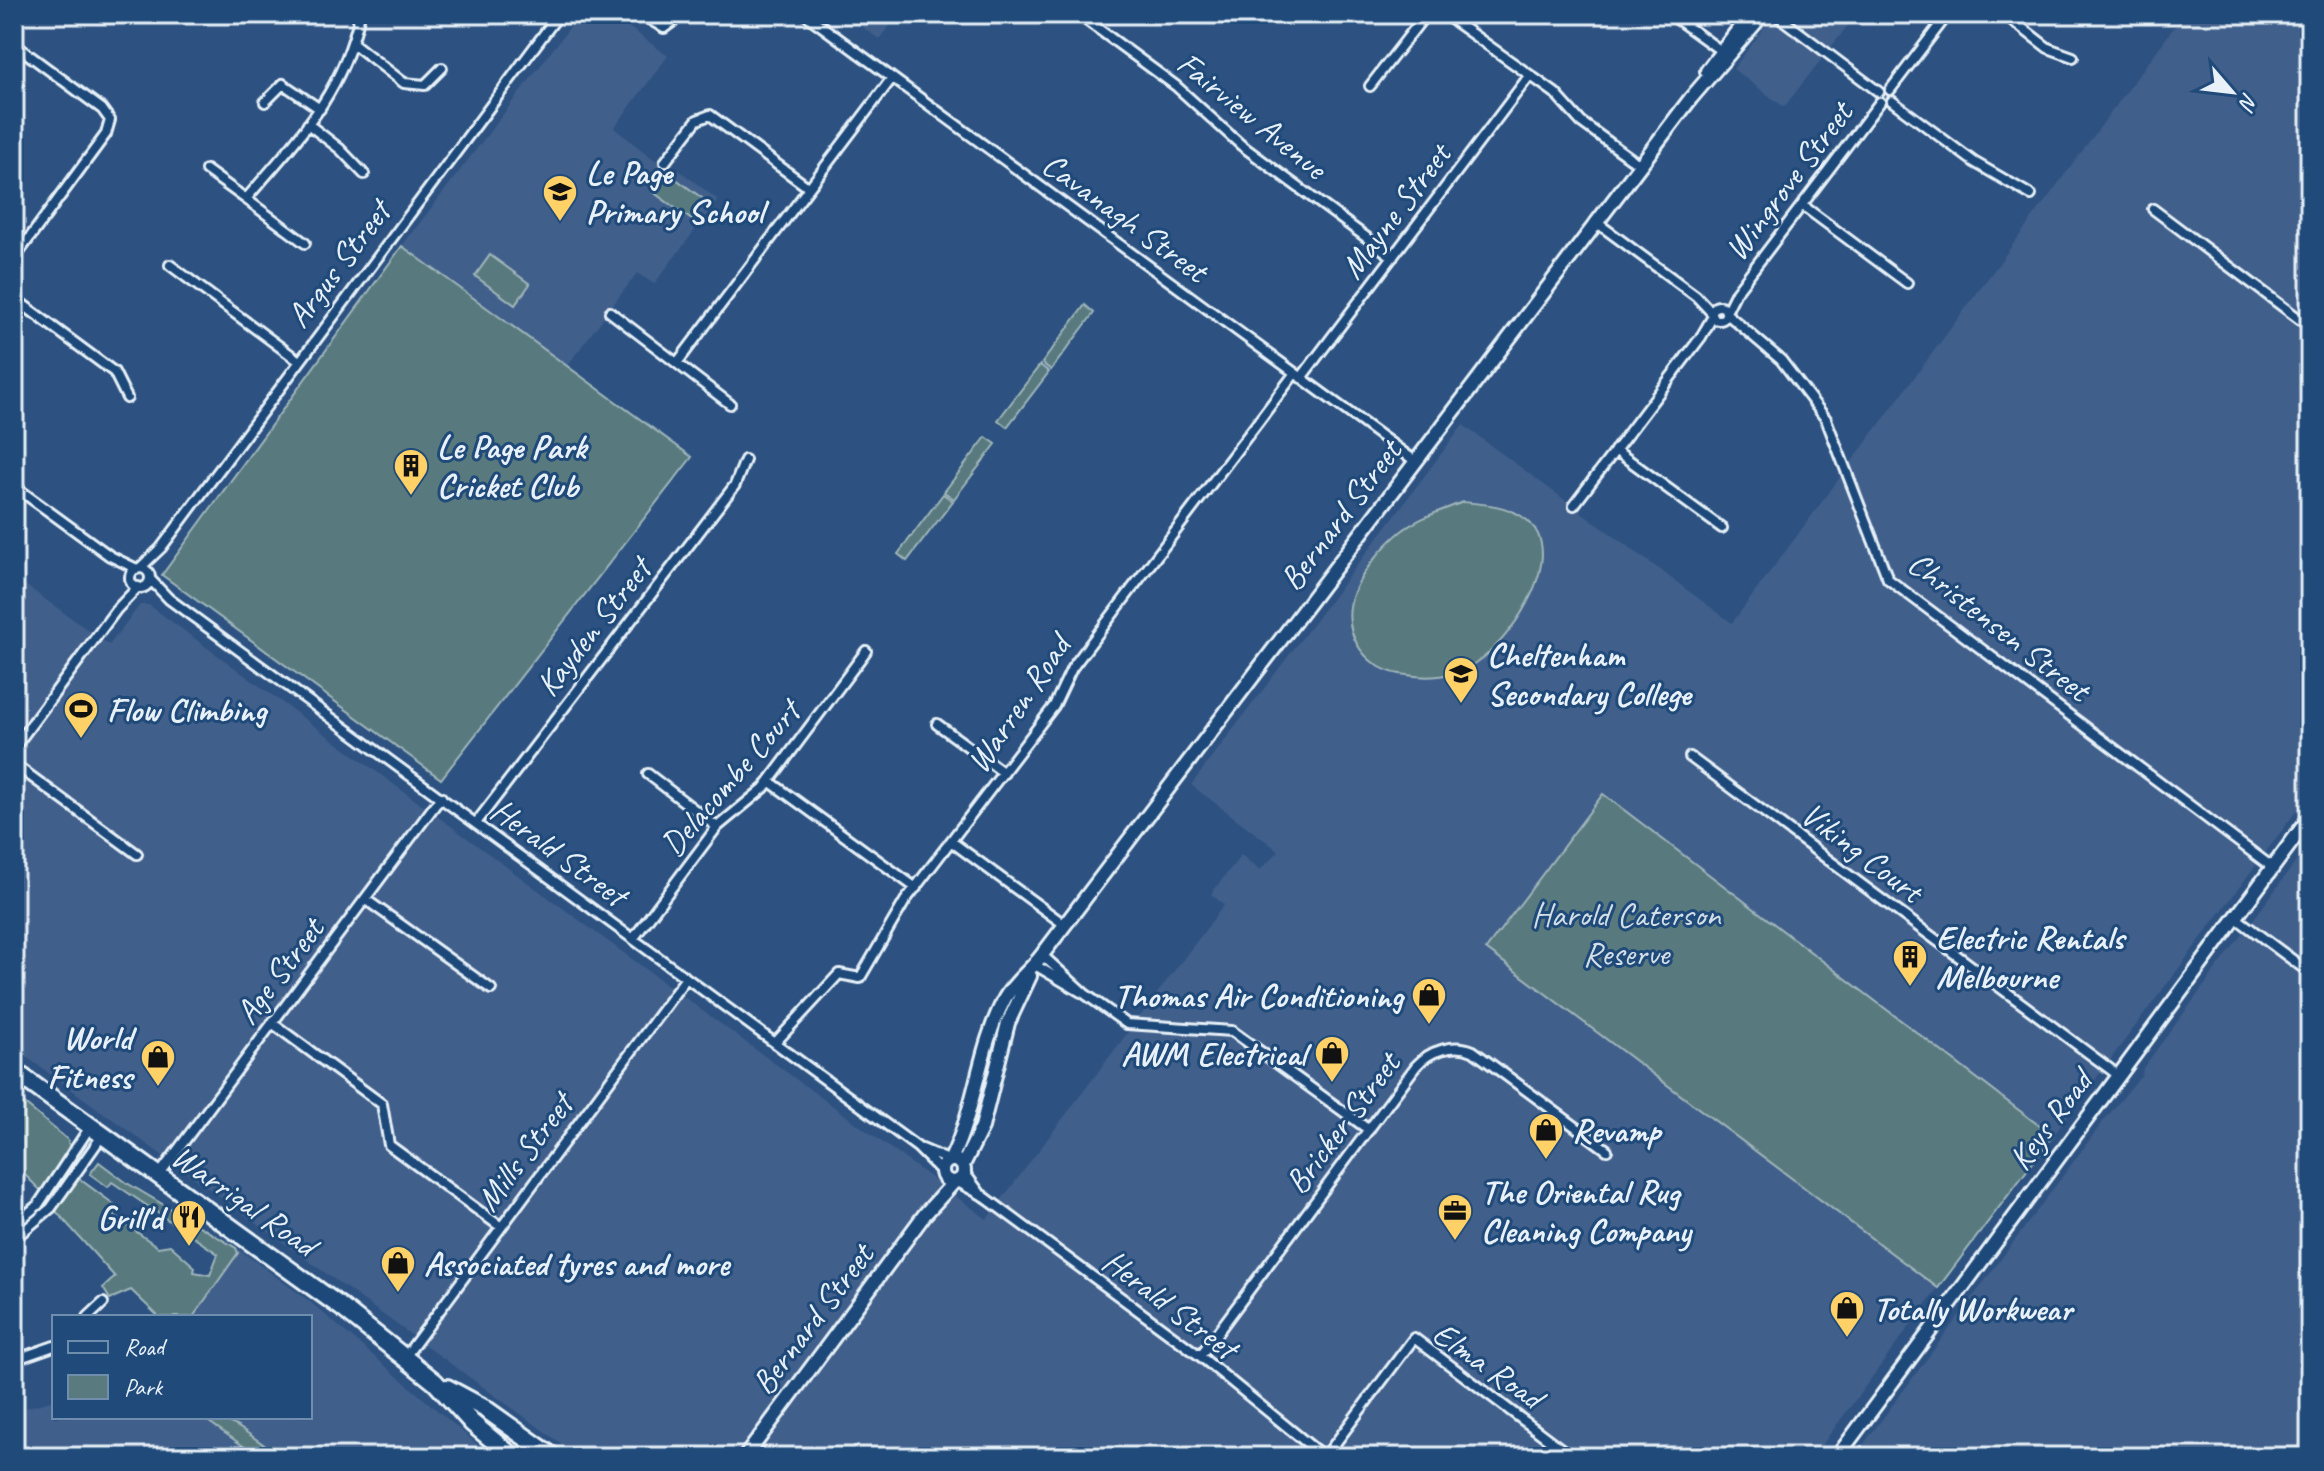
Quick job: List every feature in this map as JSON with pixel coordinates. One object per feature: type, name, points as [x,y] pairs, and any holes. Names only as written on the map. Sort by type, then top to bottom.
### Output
[{"type":"highway","name":"Warrigal Road","points":[[14,1071],[405,1357],[435,1382],[472,1423],[513,1457]]},
{"type":"highway","name":"Warrigal Road","points":[[435,1382],[484,1408],[553,1457]]},
{"type":"street","points":[[246,199],[320,109],[354,44],[360,14]]},
{"type":"street","name":"Argus Street","points":[[135,583],[138,568],[161,548],[559,14]]},
{"type":"street","points":[[641,14],[664,28],[683,14]]},
{"type":"street","name":"Cavanagh Street","points":[[805,14],[1415,461]]},
{"type":"street","name":"Fairview Avenue","points":[[1078,14],[1176,86],[1241,145],[1393,257]]},
{"type":"street","points":[[1370,86],[1426,14]]},
{"type":"street","points":[[1444,14],[1560,97],[1581,122],[1640,165]]},
{"type":"street","points":[[1670,14],[1724,54]]},
{"type":"street","name":"Bernard Street","points":[[745,1457],[925,1214],[953,1171],[989,1105],[1008,1023],[1038,960],[1691,98],[1750,14]]},
{"type":"street","name":"Bernard Street","points":[[1724,54],[1763,14]]},
{"type":"street","points":[[1775,14],[1880,97],[1892,101],[1974,162],[2031,195]]},
{"type":"street","name":"Wingrove Street","points":[[1890,90],[1948,14]]},
{"type":"street","points":[[2004,14],[2048,48],[2073,57]]},
{"type":"street","points":[[14,44],[102,109],[110,120],[106,134],[14,259]]},
{"type":"street","points":[[354,44],[404,83],[425,85],[442,68]]},
{"type":"street","name":"Mayne Street","points":[[1298,375],[1393,257],[1530,75]]},
{"type":"street","points":[[677,363],[892,78]]},
{"type":"street","points":[[265,102],[283,84],[320,109]]},
{"type":"street","points":[[1880,97],[1890,90],[1892,101]]},
{"type":"street","name":"Wingrove Street","points":[[1574,505],[1880,97]]},
{"type":"street","points":[[665,162],[697,120],[710,115],[809,188]]},
{"type":"street","points":[[308,124],[364,174]]},
{"type":"street","points":[[206,170],[305,243]]},
{"type":"street","points":[[1802,205],[1907,283]]},
{"type":"street","points":[[2153,209],[2310,327]]},
{"type":"street","name":"Christensen Street","points":[[1596,222],[1781,360],[1826,419],[1888,579],[2272,867]]},
{"type":"street","points":[[170,265],[299,361]]},
{"type":"street","points":[[14,298],[114,372],[127,398]]},
{"type":"street","points":[[610,312],[730,404]]},
{"type":"street","name":"Warren Road","points":[[775,1043],[839,974],[860,978],[916,888],[1054,706],[1072,668],[1298,375]]},
{"type":"street","points":[[1615,450],[1722,528]]},
{"type":"street","name":"Kayden Street","points":[[476,823],[735,485],[745,460]]},
{"type":"street","name":"Herald Street","points":[[14,486],[110,556],[135,583],[169,599],[953,1171],[1200,1356],[1324,1457]]},
{"type":"street","name":"Argus Street","points":[[135,583],[149,576],[161,548]]},
{"type":"street","name":"Herald Street","points":[[110,556],[149,576],[169,599]]},
{"type":"street","points":[[14,748],[135,583]]},
{"type":"street","name":"Delacombe Court","points":[[633,939],[717,827],[769,781],[866,651]]},
{"type":"street","points":[[937,724],[1004,773]]},
{"type":"street","name":"Viking Court","points":[[1690,757],[2118,1075]]},
{"type":"street","points":[[14,764],[137,854]]},
{"type":"street","points":[[648,774],[717,827]]},
{"type":"street","points":[[769,781],[916,888]]},
{"type":"street","name":"Age Street","points":[[159,1176],[441,797]]},
{"type":"street","name":"Keys Road","points":[[1837,1457],[2310,817]]},
{"type":"street","points":[[952,842],[1065,925]]},
{"type":"street","points":[[365,899],[491,989]]},
{"type":"street","points":[[2235,917],[2310,973]]},
{"type":"street","points":[[1038,960],[1134,1026],[1227,1029],[1369,1130]]},
{"type":"street","name":"Mills Street","points":[[405,1357],[686,978]]},
{"type":"street","points":[[272,1023],[382,1104],[389,1145],[501,1227]]},
{"type":"street","name":"Bricker Street","points":[[1200,1356],[1421,1060],[1434,1053],[1463,1047],[1478,1053],[1607,1150]]},
{"type":"street","points":[[14,1225],[38,1205],[96,1132]]},
{"type":"street","points":[[14,1239],[51,1208],[96,1132]]},
{"type":"street","points":[[90,1315],[103,1303]]},
{"type":"street","name":"Elma Road","points":[[1324,1457],[1414,1338],[1572,1457]]},
{"type":"street","points":[[14,1360],[52,1347]]},
{"type":"shaded area","name":"Le Page Primary School","points":[[580,14],[611,14],[668,56],[614,128],[652,158],[679,170],[718,200],[654,284],[637,273],[567,366],[402,246]]},
{"type":"shaded area","points":[[844,14],[899,14],[879,39]]},
{"type":"shaded area","points":[[1775,14],[1857,14],[1784,107],[1733,69]]},
{"type":"shaded area","points":[[2184,14],[2310,14],[2310,793],[2053,1136],[1603,794],[1486,948],[1938,1288],[1813,1457],[580,1457],[14,1048],[14,592],[21,582],[109,645],[140,605],[149,605],[987,1219],[1224,905],[1211,894],[1241,855],[1260,870],[1279,851],[1191,785],[1463,425],[1732,623]]},
{"type":"shaded area","points":[[2310,843],[2310,1457],[1854,1457],[2102,1123],[2142,1074],[2143,1068]]},
{"type":"shaded area","points":[[237,1248],[309,1301],[492,1457],[14,1457],[14,1411],[52,1401],[52,1419],[312,1419],[312,1315],[188,1315]]},
{"type":"green space","points":[[668,173],[706,201],[692,220],[653,192]]},
{"type":"green space","points":[[402,246],[692,457],[441,779],[162,575]]},
{"type":"green space","points":[[490,255],[530,284],[515,305],[475,276]]},
{"type":"green space","points":[[1085,305],[1094,313],[1051,370],[1042,363]]},
{"type":"green space","points":[[1040,365],[1049,372],[1007,427],[998,420]]},
{"type":"green space","points":[[986,437],[996,444],[954,499],[944,492]]},
{"type":"green space","points":[[943,494],[953,501],[907,561],[898,554]]},
{"type":"green space","points":[[1463,502],[1493,505],[1512,511],[1535,529],[1541,545],[1541,563],[1527,603],[1502,639],[1489,653],[1467,668],[1430,677],[1386,670],[1365,655],[1352,632],[1350,606],[1354,592],[1375,558],[1403,530]]},
{"type":"green space","name":"Harold Caterson Reserve","points":[[1603,794],[2053,1136],[1938,1288],[1486,949]]},
{"type":"green space","points":[[14,1095],[68,1140],[69,1146],[42,1192],[14,1164]]},
{"type":"green space","points":[[99,1162],[127,1183],[236,1248],[238,1253],[194,1315],[157,1315],[131,1290],[110,1299],[103,1288],[115,1277],[54,1209],[78,1178],[119,1208],[114,1216],[158,1247],[170,1245],[195,1267],[194,1272],[210,1275],[218,1254],[112,1182],[108,1187],[90,1174]]},
{"type":"green space","points":[[205,1419],[230,1423],[271,1450],[267,1457],[259,1457]]},
{"type":"place","name":"Le Page Primary School","points":[[560,223]]},
{"type":"place","name":"Le Page Park Cricket Club","points":[[411,497]]},
{"type":"place","name":"Cheltenham Secondary College","points":[[1461,705]]},
{"type":"place","name":"Flow Climbing","points":[[81,740]]},
{"type":"place","name":"Electric Rentals Melbourne","points":[[1910,988]]},
{"type":"place","name":"Thomas Air Conditioning","points":[[1429,1026]]},
{"type":"place","name":"AWM Electrical","points":[[1332,1084]]},
{"type":"place","name":"World Fitness","points":[[158,1088]]},
{"type":"place","name":"Revamp","points":[[1546,1161]]},
{"type":"place","name":"The Oriental Rug Cleaning Company","points":[[1455,1242]]},
{"type":"place","name":"Grill'd","points":[[189,1248]]},
{"type":"place","name":"Associated tyres and more","points":[[398,1294]]},
{"type":"place","name":"Totally Workwear","points":[[1847,1339]]}]
